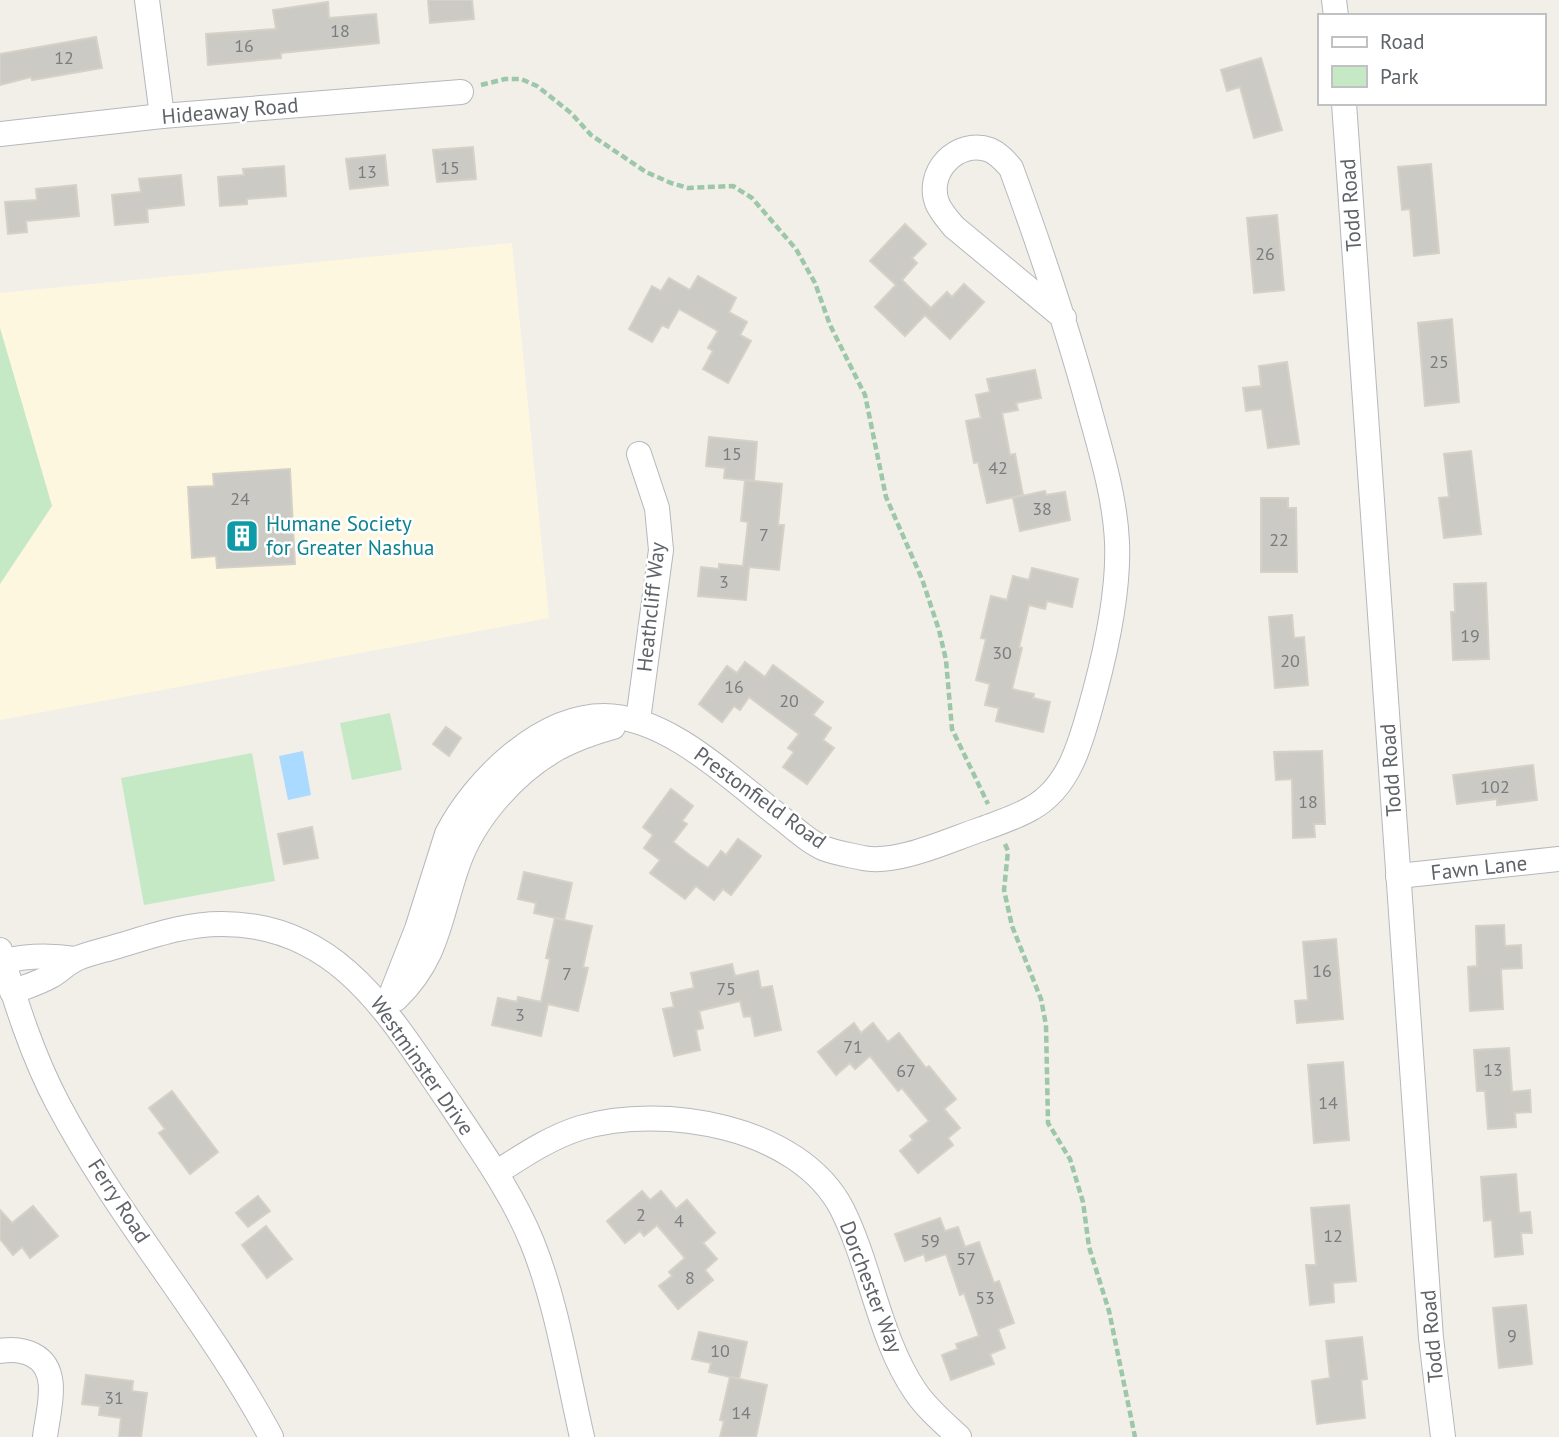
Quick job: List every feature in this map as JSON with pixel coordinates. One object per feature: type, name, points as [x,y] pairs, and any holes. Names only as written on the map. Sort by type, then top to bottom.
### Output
[{"type":"street","points":[[146,0],[162,116]]},
{"type":"street","name":"Hideaway Road","points":[[0,134],[162,116],[461,92]]},
{"type":"street","name":"Todd Road","points":[[1344,105],[1431,1338],[1443,1437]]},
{"type":"street","name":"Prestonfield Road","points":[[385,1010],[417,929],[447,834],[454,820],[498,768],[520,750],[560,726],[603,716],[638,720],[680,740],[822,848],[869,859],[896,857],[999,823],[1034,808],[1053,791],[1071,766],[1083,736],[1101,666],[1115,577],[1117,546],[1114,509],[1064,318],[1011,168],[990,150],[964,149],[952,155],[942,165],[936,177],[937,204],[944,215],[954,227],[1064,318]]},
{"type":"street","name":"Heathcliff Way","points":[[638,720],[661,550],[657,508],[639,454]]},
{"type":"street","name":"Fawn Lane","points":[[1398,876],[1559,859]]},
{"type":"street","name":"Westminster Drive","points":[[12,992],[53,975],[76,959],[173,929],[200,925],[252,926],[279,932],[328,957],[357,978],[385,1010],[496,1173],[532,1241],[582,1437]]},
{"type":"street","name":"Westminster Drive","points":[[2,955],[49,955],[76,959]]},
{"type":"street","name":"Ferry Road","points":[[2,955],[29,1038],[59,1105],[107,1184],[228,1365],[271,1437]]},
{"type":"street","name":"Dorchester Way","points":[[496,1173],[552,1138],[583,1127],[613,1121],[637,1119],[693,1122],[752,1136],[775,1146],[817,1177],[840,1206],[859,1246],[904,1373],[935,1416],[960,1437]]},
{"type":"street","points":[[0,1352],[21,1350],[32,1354],[43,1362],[50,1373],[45,1437]]},
{"type":"path","points":[[461,92],[489,82],[521,79],[537,86],[571,113],[591,135],[646,172],[688,188],[733,186],[752,198],[796,249],[815,283],[830,325],[865,396],[886,497],[922,579],[939,630],[946,660],[951,729],[978,788],[999,823],[1008,851],[1004,890],[1016,938],[1041,999],[1046,1025],[1048,1123],[1070,1159],[1083,1202],[1087,1237],[1109,1311],[1135,1437]]},
{"type":"shaded area","points":[[512,243],[549,618],[0,720],[0,584],[52,506],[0,328],[0,293]]},
{"type":"green space","points":[[0,328],[52,506],[0,584]]},
{"type":"green space","points":[[390,713],[402,770],[352,780],[340,723]]},
{"type":"green space","points":[[252,753],[275,881],[144,905],[121,778]]},
{"type":"water","points":[[303,751],[311,795],[288,800],[279,756]]},
{"type":"building","points":[[428,0],[472,0],[474,19],[430,23]]},
{"type":"building","points":[[328,2],[329,18],[376,14],[379,43],[281,53],[281,58],[208,65],[206,34],[276,29],[273,10]]},
{"type":"building","points":[[96,37],[102,68],[32,80],[31,77],[0,85],[0,54]]},
{"type":"building","points":[[1261,58],[1282,130],[1254,138],[1240,87],[1227,91],[1221,70]]},
{"type":"building","points":[[473,147],[476,179],[437,182],[433,150]]},
{"type":"building","points":[[385,155],[388,185],[350,189],[346,159]]},
{"type":"building","points":[[1431,164],[1439,253],[1414,256],[1410,209],[1402,210],[1398,167]]},
{"type":"building","points":[[284,166],[286,196],[247,199],[247,204],[220,206],[218,177],[244,175],[243,169]]},
{"type":"building","points":[[181,175],[184,205],[147,209],[148,222],[115,225],[112,195],[141,192],[139,179]]},
{"type":"building","points":[[76,185],[79,216],[26,221],[27,232],[8,234],[5,202],[37,200],[36,189]]},
{"type":"building","points":[[1277,215],[1284,290],[1254,293],[1247,218]]},
{"type":"building","points":[[905,224],[926,244],[912,258],[917,263],[902,280],[916,294],[931,308],[947,292],[952,297],[964,284],[984,302],[950,339],[925,315],[905,336],[875,307],[896,285],[870,261]]},
{"type":"building","points":[[698,276],[736,298],[729,312],[747,322],[740,335],[751,341],[728,383],[703,369],[713,351],[708,348],[718,331],[679,309],[668,328],[662,325],[652,342],[629,329],[652,286],[661,291],[669,278],[690,290]]},
{"type":"building","points":[[1452,319],[1459,402],[1425,406],[1418,323]]},
{"type":"building","points":[[1287,362],[1299,444],[1268,448],[1262,409],[1246,411],[1243,388],[1261,386],[1259,366]]},
{"type":"building","points":[[1035,370],[1041,398],[1016,403],[1018,410],[1002,413],[1010,455],[1015,454],[1023,495],[987,503],[978,462],[974,463],[966,421],[981,418],[976,395],[990,392],[987,379]]},
{"type":"building","points":[[709,437],[757,442],[754,481],[724,478],[725,468],[706,466]]},
{"type":"building","points":[[1471,451],[1481,534],[1444,538],[1439,498],[1449,497],[1444,454]]},
{"type":"building","points":[[290,469],[295,564],[217,568],[216,556],[192,558],[188,487],[214,486],[213,474]]},
{"type":"building","points":[[745,480],[782,484],[778,525],[784,525],[779,570],[749,567],[746,600],[698,596],[701,567],[719,569],[719,564],[743,566],[748,522],[741,521]]},
{"type":"building","points":[[1045,491],[1046,495],[1065,492],[1070,520],[1020,531],[1013,498]]},
{"type":"building","points":[[1261,498],[1288,498],[1288,508],[1296,508],[1297,572],[1261,572]]},
{"type":"building","points":[[1032,568],[1078,579],[1072,607],[1047,601],[1045,609],[1029,605],[1019,647],[1022,648],[1012,689],[1034,694],[1033,698],[1050,702],[1043,732],[996,721],[999,708],[985,705],[990,684],[976,680],[986,639],[981,638],[991,596],[1007,600],[1013,576],[1029,580]]},
{"type":"building","points":[[1486,583],[1489,659],[1453,660],[1451,612],[1455,612],[1454,584]]},
{"type":"building","points":[[1292,615],[1294,638],[1304,637],[1308,685],[1275,688],[1269,617]]},
{"type":"building","points":[[745,662],[765,677],[773,665],[823,702],[813,715],[831,728],[823,740],[834,748],[807,784],[783,767],[794,752],[788,748],[799,734],[749,697],[740,710],[734,706],[722,722],[699,704],[727,666],[737,673]]},
{"type":"building","points":[[446,727],[461,738],[449,756],[433,744]]},
{"type":"building","points":[[1322,751],[1325,824],[1314,824],[1315,837],[1293,838],[1292,779],[1276,780],[1274,752]]},
{"type":"building","points":[[1533,765],[1537,800],[1497,805],[1497,799],[1457,804],[1453,775]]},
{"type":"building","points":[[671,789],[693,806],[682,821],[687,824],[673,842],[691,856],[708,868],[721,851],[726,855],[738,839],[761,856],[731,895],[723,889],[714,900],[696,886],[685,899],[650,873],[660,860],[644,848],[653,835],[643,827]]},
{"type":"building","points":[[312,827],[318,858],[284,864],[278,834]]},
{"type":"building","points":[[524,872],[572,883],[564,920],[534,913],[536,903],[518,899]]},
{"type":"building","points":[[555,918],[592,926],[583,967],[588,968],[578,1011],[548,1004],[541,1036],[492,1025],[498,998],[517,1002],[518,997],[541,1002],[550,959],[546,958]]},
{"type":"building","points":[[1504,925],[1505,946],[1521,945],[1522,968],[1501,969],[1503,1009],[1470,1011],[1468,967],[1477,966],[1476,926]]},
{"type":"building","points":[[1336,939],[1343,1019],[1297,1023],[1295,1001],[1308,1000],[1303,942]]},
{"type":"building","points":[[732,964],[735,976],[758,971],[761,988],[772,986],[781,1030],[755,1036],[751,1016],[744,1017],[740,1001],[699,1011],[703,1028],[696,1030],[700,1050],[674,1056],[663,1009],[674,1007],[671,993],[694,988],[691,973]]},
{"type":"building","points":[[854,1023],[861,1033],[873,1023],[888,1042],[899,1033],[926,1068],[929,1066],[956,1099],[944,1109],[960,1128],[948,1138],[953,1145],[918,1173],[900,1151],[913,1140],[910,1136],[929,1121],[902,1088],[898,1091],[870,1056],[855,1069],[850,1063],[836,1075],[818,1052]]},
{"type":"building","points":[[1509,1048],[1512,1092],[1530,1090],[1531,1112],[1515,1113],[1516,1127],[1488,1129],[1485,1091],[1477,1091],[1474,1050]]},
{"type":"building","points":[[1343,1062],[1349,1140],[1314,1143],[1308,1065]]},
{"type":"building","points":[[172,1091],[218,1152],[190,1174],[159,1133],[165,1129],[149,1108]]},
{"type":"building","points":[[1516,1174],[1519,1213],[1530,1212],[1532,1233],[1521,1233],[1523,1254],[1495,1257],[1492,1220],[1484,1221],[1481,1177]]},
{"type":"building","points":[[642,1191],[650,1200],[661,1191],[676,1209],[687,1200],[715,1233],[703,1243],[717,1259],[705,1270],[713,1280],[678,1309],[659,1286],[672,1276],[669,1272],[685,1258],[657,1225],[644,1236],[640,1231],[625,1243],[607,1221]]},
{"type":"building","points":[[258,1196],[270,1211],[248,1227],[236,1213]]},
{"type":"building","points":[[1349,1205],[1356,1281],[1333,1283],[1334,1302],[1310,1305],[1306,1265],[1316,1265],[1311,1208]]},
{"type":"building","points":[[33,1206],[58,1236],[30,1258],[22,1247],[13,1255],[0,1239],[0,1210],[12,1223]]},
{"type":"building","points":[[940,1218],[945,1231],[958,1227],[965,1247],[979,1242],[994,1283],[999,1281],[1014,1323],[998,1329],[1005,1348],[990,1354],[994,1364],[951,1380],[942,1355],[958,1349],[956,1344],[979,1336],[964,1293],[960,1295],[946,1254],[926,1261],[924,1254],[905,1261],[895,1234]]},
{"type":"building","points":[[266,1226],[292,1259],[267,1278],[242,1245]]},
{"type":"building","points":[[1526,1305],[1532,1364],[1499,1368],[1493,1308]]},
{"type":"building","points":[[699,1332],[747,1342],[739,1379],[709,1372],[711,1363],[692,1359]]},
{"type":"building","points":[[1362,1337],[1367,1379],[1361,1380],[1365,1418],[1317,1424],[1312,1381],[1330,1378],[1326,1341]]},
{"type":"building","points":[[86,1375],[133,1381],[132,1391],[147,1393],[141,1437],[119,1437],[121,1418],[99,1415],[100,1406],[82,1404]]},
{"type":"building","points":[[730,1377],[767,1385],[756,1437],[720,1437],[724,1421],[720,1420]]},
{"type":"place","name":"Humane Society for Greater Nashua","points":[[242,536]]}]
